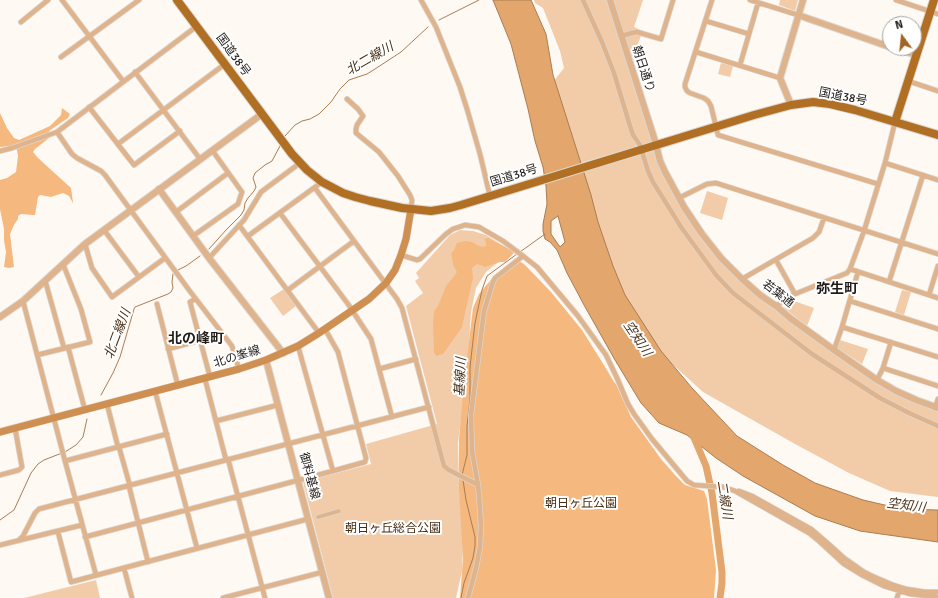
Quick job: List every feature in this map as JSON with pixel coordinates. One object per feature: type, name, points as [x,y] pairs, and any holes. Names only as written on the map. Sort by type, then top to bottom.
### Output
[{"type":"highway","name":"国道38号","points":[[177,0],[292,154],[307,170],[322,182],[355,197],[411,209],[431,211],[461,205],[791,105],[813,102],[830,104],[937,133]]},
{"type":"highway","points":[[922,41],[934,13],[934,0]]},
{"type":"highway","points":[[895,122],[916,56]]},
{"type":"main road","name":"北の峯線","points":[[0,432],[239,369],[266,360],[298,346],[369,299],[386,283],[395,270],[401,255],[406,239],[411,209]]},
{"type":"street","points":[[21,22],[48,0]]},
{"type":"street","points":[[62,0],[123,81]]},
{"type":"street","points":[[61,58],[139,0]]},
{"type":"street","points":[[421,0],[436,27],[460,87],[494,195]]},
{"type":"street","points":[[583,0],[614,73],[630,126],[640,145],[640,150],[651,177],[681,227],[716,275],[733,293],[806,349],[846,377],[880,398],[938,426]]},
{"type":"street","name":"朝日通り","points":[[610,0],[656,145]]},
{"type":"street","points":[[621,36],[637,32],[661,39],[673,0]]},
{"type":"street","points":[[712,0],[685,87],[690,93],[708,101],[711,106],[718,135],[878,184]]},
{"type":"street","points":[[750,0],[882,44]]},
{"type":"street","points":[[791,105],[780,78],[803,0]]},
{"type":"street","points":[[896,0],[934,13]]},
{"type":"street","points":[[740,65],[758,3]]},
{"type":"street","points":[[706,21],[749,34]]},
{"type":"street","points":[[0,151],[57,132],[89,106],[197,26]]},
{"type":"street","points":[[696,52],[780,78]]},
{"type":"street","points":[[118,144],[225,64]]},
{"type":"street","points":[[135,72],[200,159]]},
{"type":"street","points":[[908,81],[938,92]]},
{"type":"street","points":[[347,99],[363,116],[357,125],[356,133],[379,152],[398,176],[412,200],[411,209]]},
{"type":"street","points":[[89,106],[134,165],[180,131]]},
{"type":"street","points":[[0,317],[23,301],[85,244],[262,114]]},
{"type":"street","points":[[776,306],[790,296],[847,273],[850,269],[864,230],[895,122]]},
{"type":"street","points":[[57,132],[72,154],[101,171],[131,210],[165,258],[232,346],[239,369]]},
{"type":"street","name":"若葉通","points":[[656,145],[660,161],[665,172],[692,221],[721,258],[742,279],[790,318],[877,380],[896,391],[937,408]]},
{"type":"street","points":[[193,236],[238,204],[242,192],[212,150]]},
{"type":"street","points":[[884,162],[938,180]]},
{"type":"street","points":[[209,258],[244,220],[261,192],[300,163]]},
{"type":"street","points":[[176,212],[228,173]]},
{"type":"street","points":[[889,282],[923,175]]},
{"type":"street","points":[[248,236],[322,182]]},
{"type":"street","points":[[679,198],[707,184],[716,183],[938,254]]},
{"type":"street","points":[[315,188],[386,283],[402,308],[444,466],[478,485]]},
{"type":"street","points":[[159,189],[209,258],[283,353]]},
{"type":"street","points":[[280,213],[371,338],[392,417]]},
{"type":"street","points":[[742,279],[813,238],[819,232],[824,218]]},
{"type":"street","points":[[85,537],[365,462],[366,458],[336,347],[288,290],[239,225]]},
{"type":"street","points":[[401,255],[417,260],[420,259],[446,234],[453,229],[465,225],[479,227],[503,241],[537,267],[578,316],[606,355],[631,409],[652,439],[687,481],[694,485],[729,488],[735,491],[809,533],[844,564],[884,586],[910,594],[938,597]]},
{"type":"street","points":[[104,230],[139,277]]},
{"type":"street","points":[[288,290],[354,241]]},
{"type":"street","points":[[85,244],[92,268],[112,297],[165,258]]},
{"type":"street","points":[[468,598],[480,547],[481,526],[478,485],[472,451],[471,415],[484,311],[495,278],[523,256]]},
{"type":"street","points":[[776,260],[795,294]]},
{"type":"street","points":[[37,355],[90,342],[81,309],[63,264]]},
{"type":"street","points":[[929,295],[938,266]]},
{"type":"street","points":[[850,269],[938,298]]},
{"type":"street","points":[[834,350],[858,272]]},
{"type":"street","points":[[45,280],[84,410]]},
{"type":"street","points":[[196,299],[190,302],[200,340],[216,421],[265,598]]},
{"type":"street","points":[[23,301],[63,456],[96,575]]},
{"type":"street","points":[[850,301],[938,329]]},
{"type":"street","points":[[157,304],[178,386]]},
{"type":"street","points":[[842,327],[938,357]]},
{"type":"street","points":[[168,349],[223,334]]},
{"type":"street","points":[[877,380],[890,342]]},
{"type":"street","points":[[298,346],[334,471]]},
{"type":"street","points":[[379,369],[416,359]]},
{"type":"street","name":"御料基線","points":[[266,360],[329,598]]},
{"type":"street","points":[[882,368],[938,386]]},
{"type":"street","points":[[155,391],[197,548]]},
{"type":"street","points":[[937,408],[938,399]]},
{"type":"street","points":[[106,404],[119,447],[148,562]]},
{"type":"street","points":[[216,421],[278,405]]},
{"type":"street","points":[[19,540],[39,509],[429,407]]},
{"type":"street","points":[[0,475],[19,470],[22,467],[15,428]]},
{"type":"street","points":[[63,456],[119,447],[167,434]]},
{"type":"street","points":[[735,491],[744,492],[804,525],[821,537],[844,558],[884,582],[906,589],[938,592]]},
{"type":"street","points":[[318,517],[339,511]]},
{"type":"street","points":[[58,532],[71,582],[308,519]]},
{"type":"street","points":[[0,545],[82,526]]},
{"type":"street","points":[[124,568],[132,598]]},
{"type":"street","points":[[223,598],[323,572]]},
{"type":"street","points":[[897,598],[899,591]]},
{"type":"green space","points":[[534,0],[643,0],[634,27],[643,31],[630,63],[655,141],[577,164],[553,82],[564,68],[560,51],[543,8],[535,3]]},
{"type":"green space","points":[[780,0],[798,0],[795,11],[779,5]]},
{"type":"green space","points":[[721,63],[733,66],[730,77],[718,74]]},
{"type":"green space","points":[[62,108],[70,114],[68,118],[49,131],[49,138],[33,152],[71,188],[73,203],[69,196],[63,193],[51,197],[40,195],[38,197],[35,215],[21,214],[18,216],[18,219],[10,234],[14,267],[4,267],[6,252],[0,209],[0,180],[7,178],[16,172],[18,156],[17,150],[11,146],[0,147],[0,113],[7,128],[14,138],[19,140],[50,126],[61,115]]},
{"type":"green space","points":[[657,149],[684,207],[742,279],[877,380],[938,408],[938,497],[890,491],[849,473],[703,392],[659,352],[614,282],[579,172]]},
{"type":"green space","points":[[707,191],[728,198],[722,220],[700,213]]},
{"type":"green space","name":"朝日ヶ丘総合公園","points":[[460,230],[473,231],[486,235],[515,253],[502,259],[486,272],[476,288],[471,312],[467,371],[458,443],[463,543],[462,571],[456,598],[333,598],[303,482],[371,464],[366,444],[437,424],[406,306],[423,293],[415,281],[419,278],[416,273],[450,235]]},
{"type":"green space","points":[[488,238],[511,250],[513,254],[505,262],[500,262],[485,267],[477,264],[472,268],[473,278],[462,327],[443,354],[436,356],[434,352],[434,311],[438,306],[446,286],[457,272],[453,265],[451,254],[457,243],[466,241],[482,247],[486,246],[484,239]]},
{"type":"green space","name":"朝日ヶ丘公園","points":[[517,262],[521,262],[525,265],[551,292],[582,330],[616,384],[631,417],[661,459],[685,485],[704,491],[707,499],[716,570],[714,598],[460,598],[463,559],[459,490],[459,439],[473,308],[479,294],[494,276],[504,268]]},
{"type":"green space","points":[[284,289],[296,306],[283,316],[270,298]]},
{"type":"green space","points":[[902,290],[911,292],[904,315],[895,312]]},
{"type":"green space","points":[[794,301],[814,308],[807,326],[784,308]]},
{"type":"green space","points":[[840,340],[868,349],[862,364],[837,348]]},
{"type":"green space","points":[[96,580],[100,598],[24,598]]},
{"type":"water","name":"空知川","points":[[493,0],[531,0],[546,34],[553,75],[591,195],[598,222],[625,295],[661,351],[692,388],[737,436],[815,483],[863,500],[902,509],[938,510],[938,542],[860,531],[815,516],[743,476],[716,458],[687,435],[659,423],[641,403],[584,305],[557,250],[545,239],[543,224],[547,204],[543,167],[511,44]],"holes":[[[558,216],[565,242],[560,247],[551,234],[551,221]]]},
{"type":"waterway","name":"北二線川","points":[[439,20],[479,0]]},
{"type":"waterway","name":"北二線川","points":[[285,136],[295,125],[319,114],[349,80],[367,74],[401,52],[428,27]]},
{"type":"waterway","name":"北二線川","points":[[209,249],[241,215],[244,210],[245,203],[256,187],[253,178],[255,173],[272,161],[280,146]]},
{"type":"waterway","name":"基線川","points":[[520,252],[545,234]]},
{"type":"waterway","name":"基線川","points":[[462,475],[467,455],[470,367],[475,323],[482,290],[487,276],[517,254]]},
{"type":"waterway","name":"北二線川","points":[[178,270],[200,256]]},
{"type":"waterway","name":"北二線川","points":[[101,395],[120,357],[135,307],[171,292],[173,288],[173,274]]},
{"type":"waterway","name":"北二線川","points":[[65,452],[76,445],[83,437],[87,419]]},
{"type":"waterway","name":"二線川","points":[[692,433],[706,466],[712,493],[722,572],[720,598]]},
{"type":"waterway","name":"北二線川","points":[[0,520],[14,510],[31,473],[38,464],[62,453]]},
{"type":"waterway","name":"基線川","points":[[461,598],[475,546],[475,537],[463,480]]},
{"type":"district","name":"弥生町","points":[[837,289]]},
{"type":"district","name":"北の峰町","points":[[196,339]]}]
